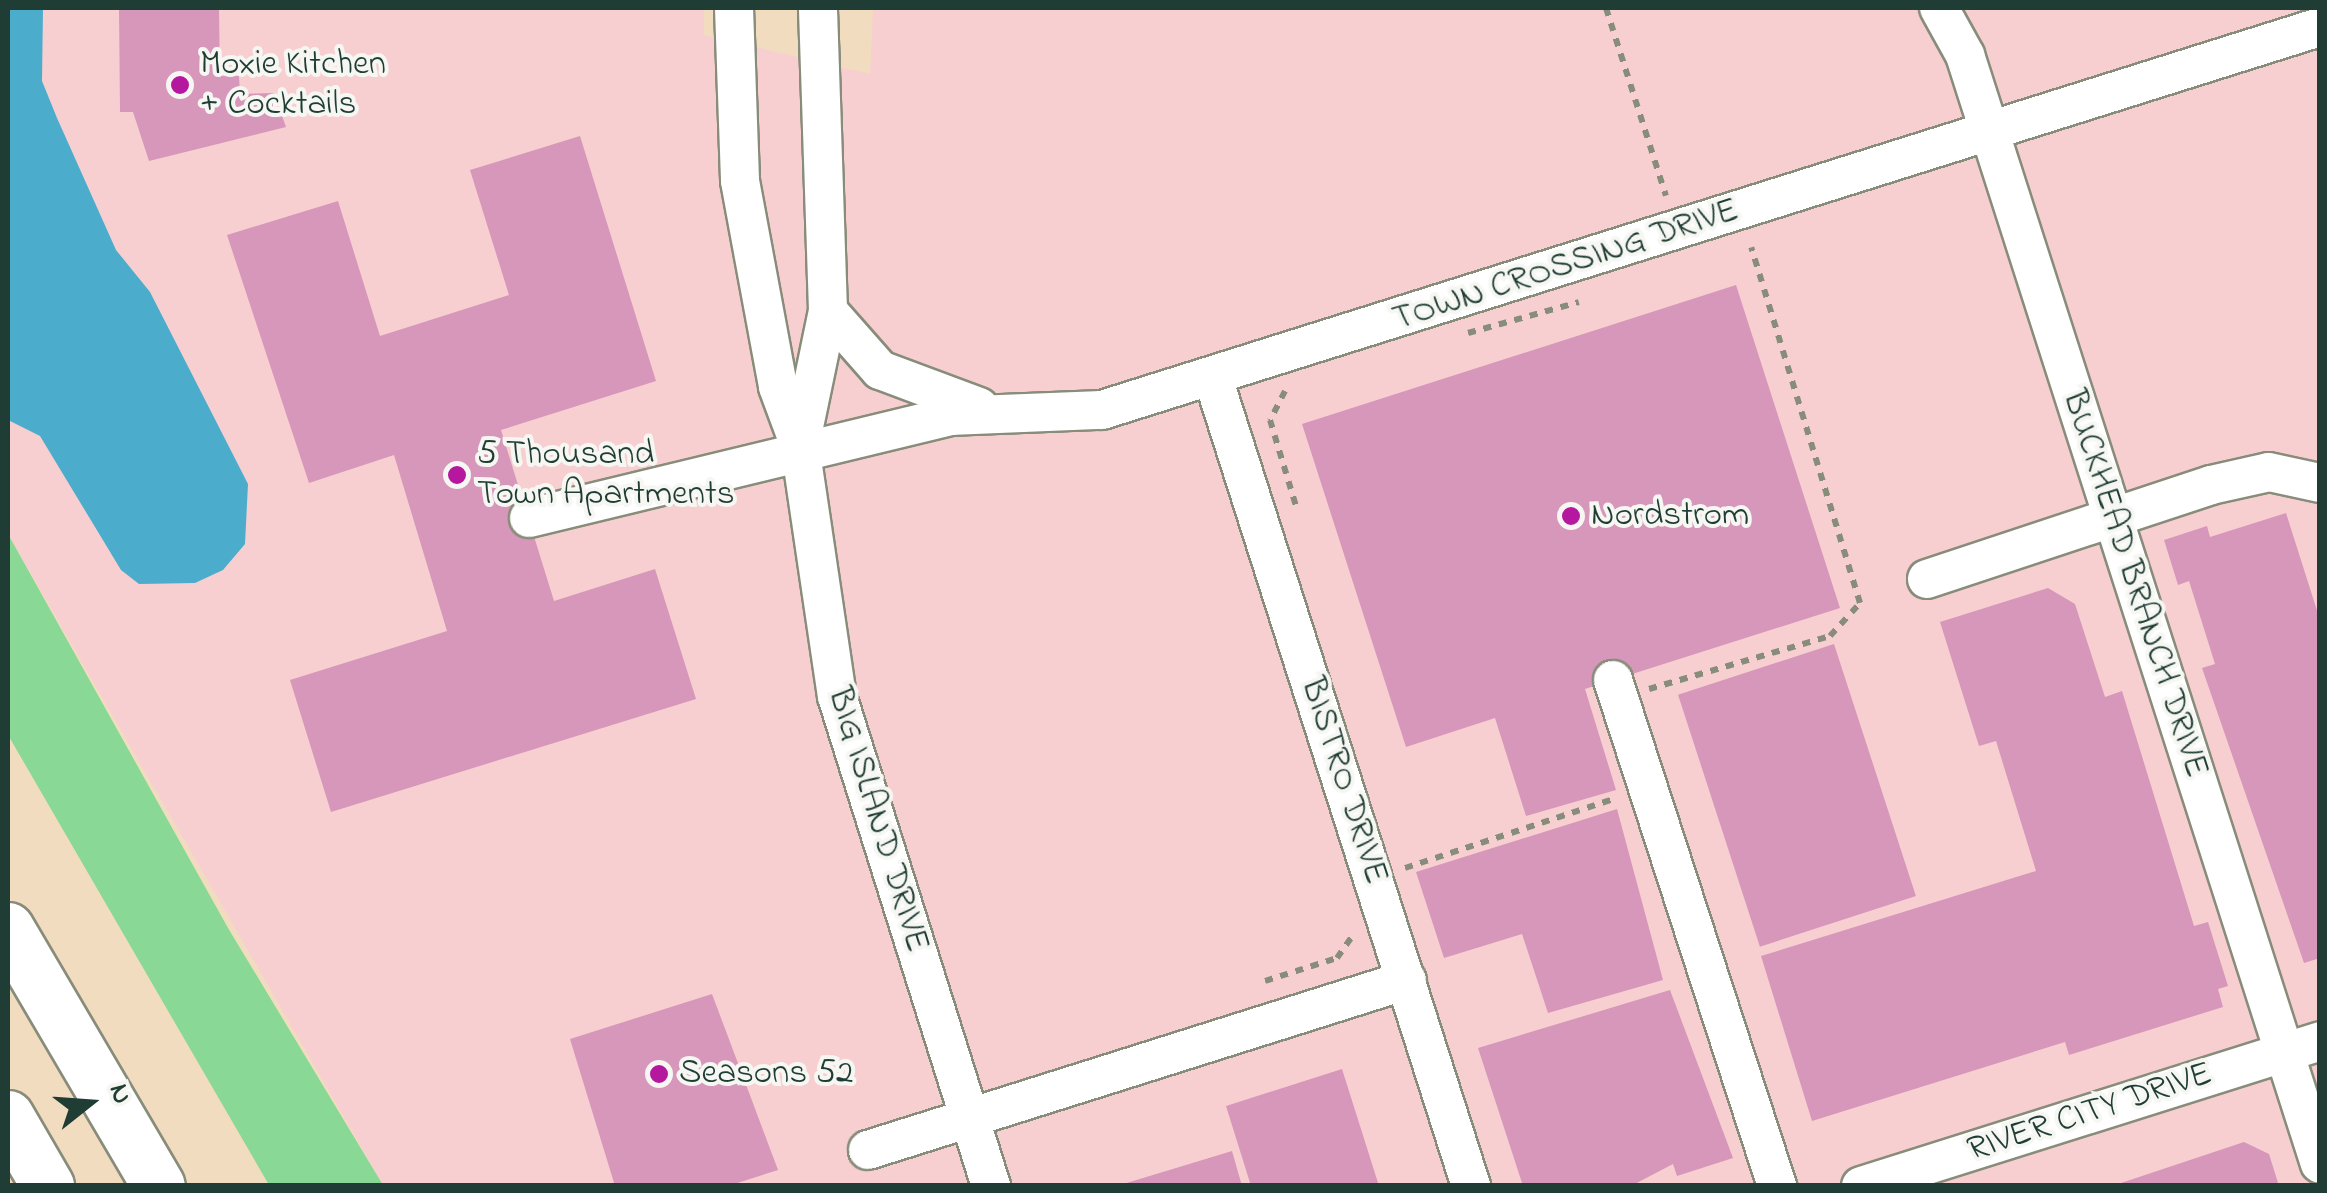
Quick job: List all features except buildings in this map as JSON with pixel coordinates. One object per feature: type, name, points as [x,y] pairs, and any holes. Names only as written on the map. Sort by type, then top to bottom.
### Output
[{"type":"highway","points":[[8,929],[159,1186]]},
{"type":"highway","points":[[12,1127],[48,1186]]},
{"type":"street","name":"BIG ISLAND DRIVE","points":[[734,8],[743,200],[778,388],[800,446],[837,696],[991,1186]]},
{"type":"street","name":"BIG ISLAND DRIVE","points":[[800,446],[828,311],[818,8]]},
{"type":"street","name":"BUCKHEAD BRANCH DRIVE","points":[[1939,8],[1990,133],[2320,1164]]},
{"type":"street","name":"TOWN CROSSING DRIVE","points":[[528,518],[800,446],[1006,413],[1102,410],[2320,28]]},
{"type":"street","points":[[828,311],[880,370],[923,393],[1006,413]]},
{"type":"street","name":"BISTRO DRIVE","points":[[1212,378],[1471,1186]]},
{"type":"street","points":[[1926,578],[2112,515],[2269,472],[2320,483]]},
{"type":"street","points":[[1616,689],[1777,1186]]},
{"type":"street","points":[[868,1150],[1406,980]]},
{"type":"street","name":"RIVER CITY DRIVE","points":[[1861,1186],[2320,1041]]},
{"type":"path","points":[[1606,8],[1669,207]]},
{"type":"path","points":[[1735,252],[1761,244]]},
{"type":"path","points":[[1616,689],[1830,636],[1858,610],[1751,246]]},
{"type":"path","points":[[1460,328],[1473,336],[1598,296]]},
{"type":"path","points":[[1289,383],[1270,420],[1302,528]]},
{"type":"path","points":[[1266,404],[1276,408]]},
{"type":"path","points":[[1409,882],[1404,866],[1648,788]]},
{"type":"path","points":[[1264,981],[1337,958],[1359,926]]},
{"type":"shaded area","points":[[8,8],[704,8],[704,35],[870,74],[873,8],[2319,8],[2319,1185],[383,1185],[8,534]]},
{"type":"green space","points":[[8,534],[228,928],[383,1185],[269,1185],[8,735]]},
{"type":"water","points":[[8,8],[43,8],[42,81],[57,118],[116,250],[150,292],[248,484],[245,544],[223,570],[195,583],[139,584],[121,570],[40,436],[8,420]]},
{"type":"place","name":"Moxie Kitchen + Cocktails","points":[[180,85]]},
{"type":"place","name":"5 Thousand Town Apartments","points":[[457,475]]},
{"type":"place","name":"Nordstrom","points":[[1571,516]]},
{"type":"place","name":"Seasons 52","points":[[659,1074]]}]
